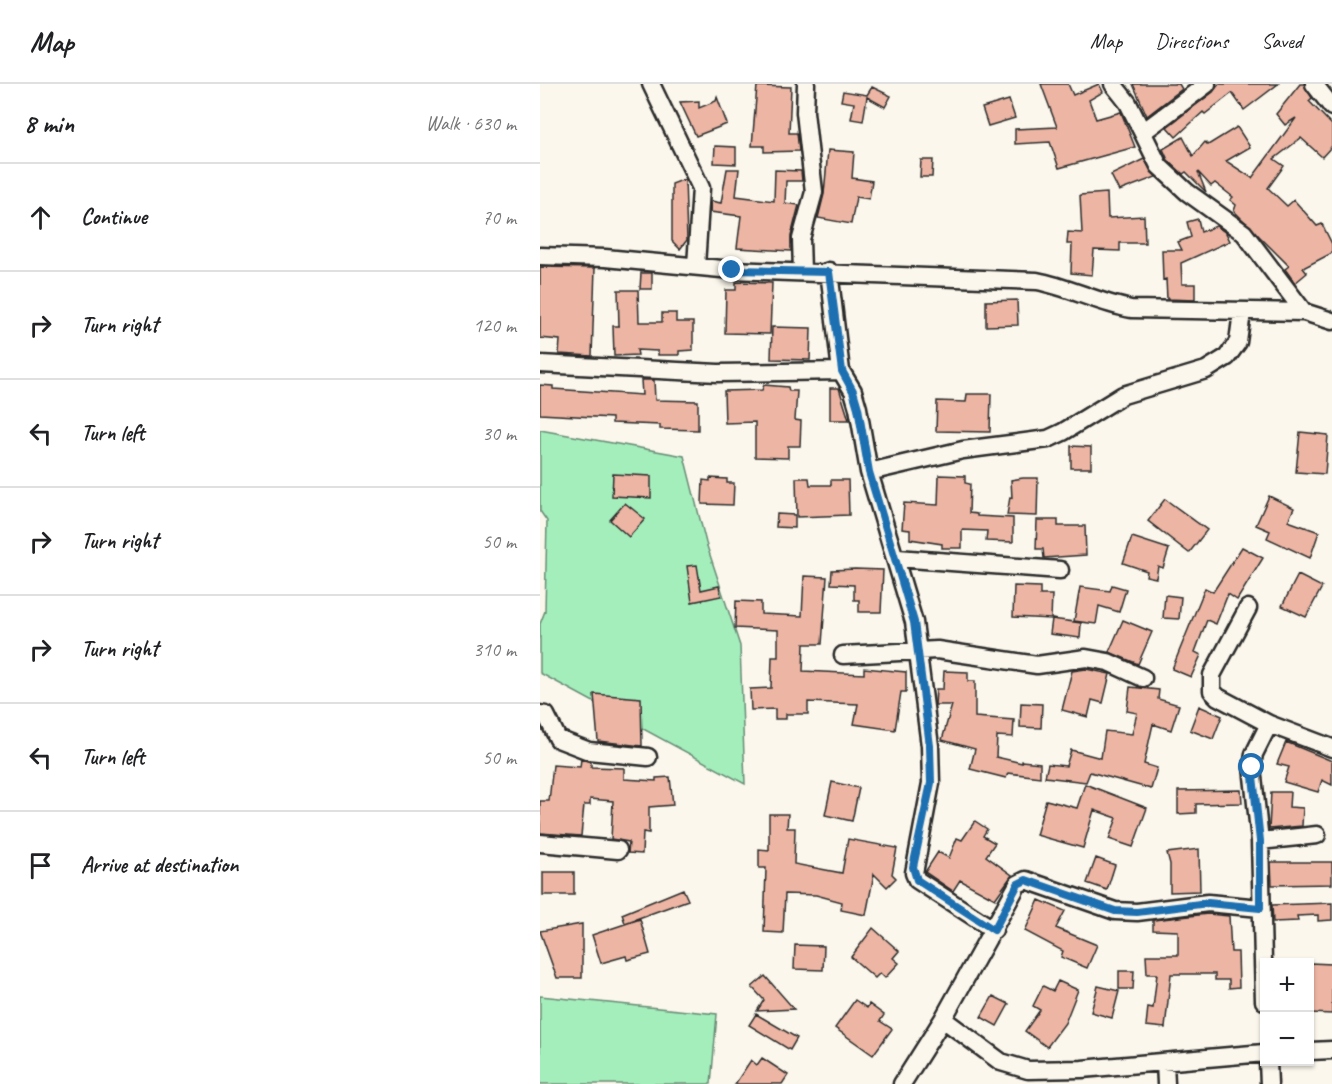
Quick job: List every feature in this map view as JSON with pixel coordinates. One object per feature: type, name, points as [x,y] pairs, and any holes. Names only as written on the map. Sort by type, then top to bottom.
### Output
[{"type":"street","points":[[651,84],[701,188],[696,266]]},
{"type":"street","points":[[802,271],[801,239],[814,186],[805,112],[806,84]]},
{"type":"street","points":[[1113,84],[1128,103],[1159,166],[1187,192],[1244,233],[1304,312]]},
{"type":"street","points":[[1143,132],[1207,84]]},
{"type":"street","points":[[1314,84],[1332,107]]},
{"type":"street","points":[[540,256],[696,266],[1037,281],[1057,285],[1111,305],[1131,309],[1304,312],[1332,321]]},
{"type":"street","points":[[829,272],[842,371],[853,391],[858,408],[869,472],[897,558],[914,622],[930,746],[931,783],[913,867],[914,873],[917,880],[994,930]]},
{"type":"street","points":[[869,472],[963,450],[1048,439],[1064,432],[1123,395],[1206,370],[1227,357],[1238,342],[1242,312]]},
{"type":"street","points":[[540,364],[718,373],[842,371]]},
{"type":"street","points":[[897,558],[1060,570]]},
{"type":"street","points":[[1248,609],[1210,683],[1218,697],[1269,724],[1332,748]]},
{"type":"street","points":[[843,655],[938,650],[1037,665],[1086,658],[1108,662],[1143,678]]},
{"type":"street","points":[[540,714],[546,716],[558,739],[589,751],[648,757]]},
{"type":"street","points":[[1262,958],[1260,841],[1252,767],[1254,754],[1269,724]]},
{"type":"street","points":[[1260,841],[1317,836]]},
{"type":"street","points":[[540,843],[618,850]]},
{"type":"street","points":[[902,1084],[943,1018],[1018,884],[1026,880],[1115,911],[1137,912],[1208,903],[1260,908]]},
{"type":"street","points":[[943,1018],[1001,1062],[1018,1068],[1082,1069],[1260,1053]]},
{"type":"street","points":[[1314,1051],[1332,1050]]},
{"type":"street","points":[[1165,1062],[1166,1084]]},
{"type":"street","points":[[1268,1066],[1269,1084]]},
{"type":"green space","points":[[540,430],[684,456],[706,543],[740,646],[745,784],[540,673],[540,624],[545,611],[547,521],[540,511]]},
{"type":"green space","points":[[540,996],[717,1014],[711,1084],[540,1084]]},
{"type":"building","points":[[1041,84],[1068,84],[1073,95],[1099,84],[1103,92],[1089,100],[1096,119],[1121,112],[1135,147],[1059,168],[1050,142],[1015,144],[1015,129],[1057,127]]},
{"type":"building","points":[[1133,84],[1179,84],[1182,89],[1147,116]]},
{"type":"building","points":[[1219,84],[1278,84],[1244,110],[1232,93],[1205,114],[1203,112],[1176,137],[1167,127],[1213,92]]},
{"type":"building","points":[[1300,84],[1304,84],[1312,98],[1309,101],[1332,125],[1332,146],[1322,157],[1301,138],[1274,159],[1284,166],[1268,188],[1287,206],[1294,200],[1317,226],[1322,224],[1332,244],[1332,253],[1303,268],[1307,273],[1295,283],[1285,269],[1289,266],[1234,211],[1236,205],[1230,200],[1233,197],[1215,183],[1211,186],[1198,172],[1206,192],[1186,172],[1183,174],[1168,160],[1163,149],[1183,137],[1193,156],[1205,142],[1208,145],[1237,127],[1250,147],[1226,161],[1252,178],[1296,118],[1285,125],[1276,114]]},
{"type":"building","points":[[757,86],[791,87],[789,133],[797,133],[799,151],[764,152],[764,146],[752,146]]},
{"type":"building","points":[[872,87],[891,96],[885,107],[867,97],[863,121],[851,119],[854,103],[841,101],[843,91],[867,95]]},
{"type":"building","points":[[717,97],[727,124],[696,136],[680,102],[699,101],[699,108],[716,101]]},
{"type":"building","points":[[1009,100],[1015,118],[988,126],[982,108]]},
{"type":"building","points":[[715,146],[736,147],[736,164],[714,163]]},
{"type":"building","points":[[828,150],[854,152],[852,178],[872,181],[869,199],[856,197],[851,224],[818,218],[824,194]]},
{"type":"building","points":[[1144,159],[1156,177],[1119,191],[1111,175]]},
{"type":"building","points":[[921,160],[933,160],[932,177],[920,177]]},
{"type":"building","points":[[727,169],[739,169],[736,196],[774,201],[775,170],[801,171],[802,181],[786,181],[785,203],[799,205],[791,236],[791,251],[737,248],[741,216],[710,212],[711,201],[721,203]]},
{"type":"building","points":[[685,179],[687,240],[680,249],[672,241],[672,184]]},
{"type":"building","points":[[1107,193],[1108,218],[1144,216],[1145,243],[1120,243],[1120,251],[1094,250],[1092,275],[1071,273],[1072,244],[1067,244],[1068,232],[1082,233],[1080,195]]},
{"type":"building","points":[[1198,219],[1201,232],[1216,226],[1226,233],[1230,241],[1181,263],[1182,284],[1195,284],[1195,300],[1167,299],[1166,279],[1163,280],[1162,250],[1182,250],[1178,242],[1191,237],[1187,222]]},
{"type":"building","points":[[540,267],[595,268],[592,356],[559,354],[560,340],[540,338]]},
{"type":"building","points":[[641,273],[652,273],[652,289],[640,289]]},
{"type":"building","points":[[736,282],[772,283],[770,334],[725,333],[726,290],[736,290]]},
{"type":"building","points":[[618,290],[638,290],[639,322],[662,322],[662,313],[676,313],[676,322],[693,322],[693,350],[679,351],[679,355],[658,355],[658,351],[637,350],[638,355],[614,356],[613,326],[619,326]]},
{"type":"building","points":[[1017,300],[1018,325],[986,326],[986,301]]},
{"type":"building","points":[[772,327],[811,328],[810,360],[771,359]]},
{"type":"building","points":[[641,380],[654,380],[655,400],[698,401],[698,430],[660,429],[660,425],[612,423],[612,418],[540,414],[540,385],[553,386],[553,389],[642,395]]},
{"type":"building","points":[[764,385],[788,387],[789,391],[797,391],[795,420],[801,421],[800,446],[788,446],[788,458],[755,457],[755,422],[725,423],[724,391],[762,390]]},
{"type":"building","points":[[830,388],[839,388],[849,420],[830,420]]},
{"type":"building","points":[[967,394],[991,394],[990,432],[936,431],[937,401],[966,402]]},
{"type":"building","points":[[1300,432],[1328,435],[1325,474],[1296,472]]},
{"type":"building","points":[[1071,446],[1091,447],[1091,468],[1071,468]]},
{"type":"building","points":[[613,474],[651,476],[651,498],[612,496]]},
{"type":"building","points":[[939,475],[965,476],[965,483],[970,484],[969,513],[977,514],[977,516],[1013,518],[1013,542],[986,541],[987,531],[962,530],[962,548],[942,548],[942,544],[910,539],[910,530],[902,529],[904,503],[938,505]]},
{"type":"building","points":[[710,478],[727,479],[727,483],[734,483],[733,505],[702,504],[703,480],[710,481]]},
{"type":"building","points":[[796,478],[809,478],[810,485],[831,485],[831,480],[848,480],[849,515],[797,517]]},
{"type":"building","points":[[1038,478],[1037,516],[1007,515],[1010,497],[1012,498],[1011,480]]},
{"type":"building","points":[[1269,496],[1294,508],[1288,521],[1319,532],[1310,558],[1267,538],[1270,531],[1256,525]]},
{"type":"building","points":[[1165,499],[1207,530],[1189,553],[1148,521]]},
{"type":"building","points":[[625,503],[645,519],[629,537],[610,520]]},
{"type":"building","points":[[777,514],[795,515],[795,528],[776,527]]},
{"type":"building","points":[[1037,520],[1058,520],[1058,526],[1085,526],[1086,555],[1044,558],[1043,549],[1036,549]]},
{"type":"building","points":[[1132,537],[1169,549],[1163,568],[1158,566],[1156,578],[1146,576],[1147,571],[1123,563]]},
{"type":"building","points":[[1242,547],[1263,558],[1237,600],[1228,594],[1216,624],[1207,620],[1195,652],[1201,655],[1191,677],[1172,669],[1205,588],[1213,592]]},
{"type":"building","points":[[697,565],[701,590],[719,586],[721,596],[692,602],[687,566]]},
{"type":"building","points":[[832,570],[883,570],[881,612],[859,612],[859,600],[854,600],[854,585],[831,584]]},
{"type":"building","points":[[1298,575],[1322,587],[1306,617],[1282,606]]},
{"type":"building","points":[[804,576],[827,577],[822,644],[804,644],[803,671],[864,674],[864,668],[906,672],[906,692],[901,692],[895,730],[854,724],[858,704],[808,702],[808,714],[786,714],[786,719],[775,719],[775,709],[751,710],[750,689],[771,688],[772,657],[778,657],[778,630],[735,628],[736,601],[761,602],[761,614],[802,616]]},
{"type":"building","points":[[1112,585],[1126,589],[1119,612],[1099,606],[1096,624],[1074,621],[1080,587],[1110,591]]},
{"type":"building","points":[[1014,586],[1040,587],[1040,595],[1052,595],[1051,619],[1013,617]]},
{"type":"building","points":[[1165,595],[1181,597],[1179,619],[1163,618]]},
{"type":"building","points":[[1052,619],[1081,623],[1080,638],[1050,634]]},
{"type":"building","points":[[1123,620],[1152,632],[1138,664],[1109,652]]},
{"type":"building","points":[[1086,669],[1110,674],[1103,703],[1092,700],[1088,717],[1062,710],[1072,671]]},
{"type":"building","points":[[944,671],[968,672],[968,681],[975,681],[975,717],[1014,720],[1013,737],[997,736],[996,757],[1022,763],[1022,761],[1040,763],[1040,777],[1008,773],[1006,778],[970,769],[975,749],[942,740],[952,705],[935,705],[936,689],[943,689]]},
{"type":"building","points":[[1130,687],[1159,690],[1158,699],[1179,705],[1171,730],[1153,724],[1144,764],[1157,768],[1151,789],[1090,772],[1086,782],[1045,777],[1048,764],[1066,766],[1071,750],[1101,758],[1105,731],[1132,734],[1137,713],[1127,711]]},
{"type":"building","points":[[594,694],[641,698],[642,746],[598,741]]},
{"type":"building","points":[[1021,703],[1042,704],[1041,728],[1020,727]]},
{"type":"building","points":[[1199,706],[1222,716],[1213,739],[1190,730]]},
{"type":"building","points":[[1286,742],[1332,761],[1332,785],[1322,780],[1318,792],[1284,782],[1289,767],[1277,764]]},
{"type":"building","points":[[581,759],[591,762],[591,767],[624,768],[624,779],[656,781],[656,778],[670,777],[673,805],[649,807],[649,833],[643,832],[642,854],[628,853],[629,842],[611,839],[613,801],[590,799],[590,805],[584,805],[581,836],[540,833],[540,801],[549,801],[553,765],[580,767]]},
{"type":"building","points":[[832,782],[859,788],[852,821],[825,815]]},
{"type":"building","points":[[1085,784],[1147,808],[1133,847],[1109,839],[1117,818],[1094,810],[1083,848],[1036,835],[1046,800],[1077,808]]},
{"type":"building","points":[[1241,790],[1242,803],[1196,804],[1196,813],[1178,814],[1178,791]]},
{"type":"building","points":[[1271,792],[1290,792],[1289,807],[1303,808],[1302,826],[1269,829]]},
{"type":"building","points":[[769,814],[788,814],[787,828],[795,828],[794,864],[842,873],[848,839],[897,848],[892,874],[896,878],[887,887],[874,874],[866,915],[841,910],[842,902],[816,895],[785,894],[783,933],[764,932],[766,868],[759,868],[759,849],[769,850]]},
{"type":"building","points":[[975,821],[987,829],[983,836],[995,843],[986,856],[1012,875],[995,899],[960,880],[953,891],[925,872],[938,852],[949,858],[957,838],[962,840]]},
{"type":"building","points":[[1199,849],[1200,891],[1170,892],[1170,864],[1167,853]]},
{"type":"building","points":[[1096,858],[1115,865],[1107,890],[1087,883]]},
{"type":"building","points":[[1271,862],[1332,862],[1332,884],[1272,885]]},
{"type":"building","points":[[543,872],[574,872],[574,895],[543,895]]},
{"type":"building","points":[[683,889],[688,900],[625,923],[622,914]]},
{"type":"building","points":[[1039,900],[1065,911],[1056,928],[1097,945],[1087,968],[1061,957],[1063,951],[1025,931]]},
{"type":"building","points":[[1332,903],[1332,920],[1318,921],[1318,915],[1297,916],[1298,921],[1273,922],[1272,905]]},
{"type":"building","points":[[1208,914],[1229,916],[1231,952],[1238,952],[1239,987],[1229,988],[1229,980],[1215,980],[1215,974],[1171,974],[1165,1028],[1146,1026],[1148,1007],[1153,1008],[1157,974],[1147,974],[1146,955],[1178,955],[1178,931],[1153,930],[1153,920]]},
{"type":"building","points":[[640,919],[650,954],[627,960],[626,956],[601,963],[592,935]]},
{"type":"building","points":[[582,924],[582,978],[557,978],[540,931]]},
{"type":"building","points":[[873,928],[899,951],[893,958],[899,963],[885,978],[880,973],[875,978],[851,957]]},
{"type":"building","points":[[795,945],[824,946],[823,970],[794,969]]},
{"type":"building","points":[[1314,963],[1332,964],[1332,1014],[1314,1013]]},
{"type":"building","points":[[1119,971],[1134,971],[1133,989],[1119,989]]},
{"type":"building","points":[[765,976],[794,1009],[757,1011],[764,1000],[752,987]]},
{"type":"building","points":[[1058,981],[1078,990],[1065,1023],[1047,1047],[1025,1031],[1040,1010],[1033,1006],[1043,986],[1053,991]]},
{"type":"building","points":[[1098,986],[1119,991],[1112,1018],[1091,1012]]},
{"type":"building","points":[[993,996],[1009,1004],[997,1026],[981,1017]]},
{"type":"building","points":[[855,1000],[867,1008],[869,1004],[884,1015],[880,1021],[892,1029],[873,1055],[835,1028]]},
{"type":"building","points":[[756,1014],[797,1038],[790,1050],[749,1025]]},
{"type":"building","points":[[762,1058],[788,1075],[782,1084],[735,1084],[751,1060],[757,1065]]},
{"type":"route","points":[[732,270],[829,272],[842,371],[853,391],[858,408],[869,472],[897,558],[914,622],[930,746],[931,783],[913,867],[917,880],[994,930],[1018,884],[1026,880],[1043,884],[1115,911],[1137,912],[1208,903],[1260,908],[1260,841],[1252,767]]}]
